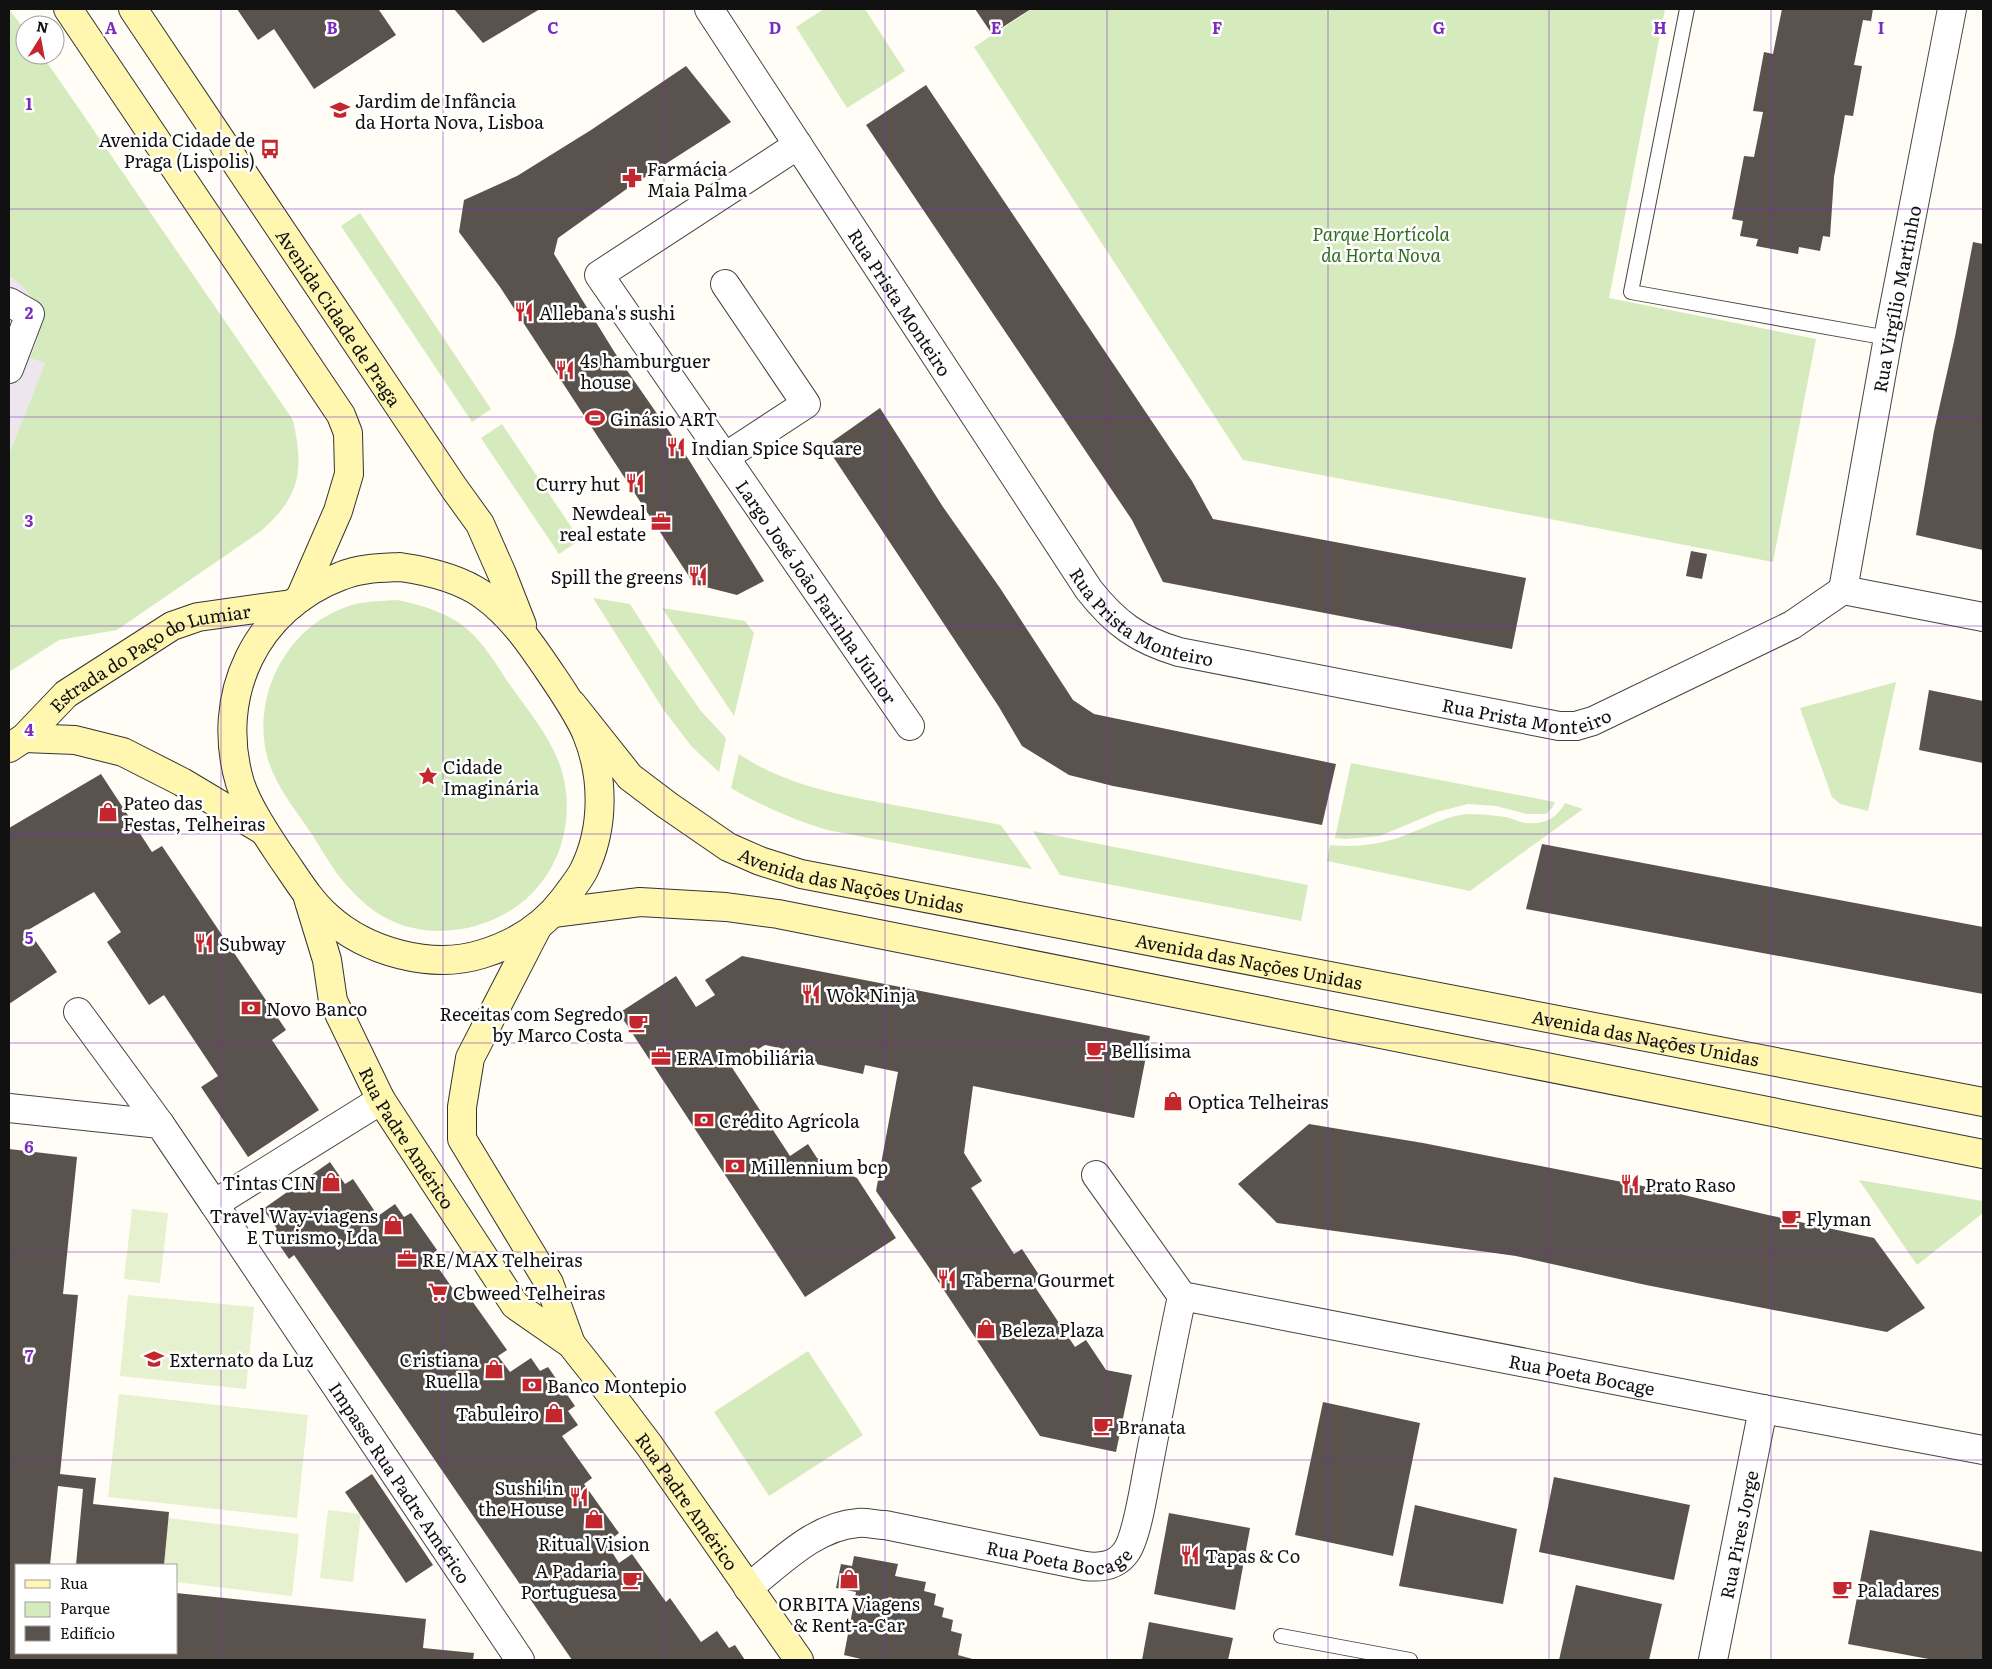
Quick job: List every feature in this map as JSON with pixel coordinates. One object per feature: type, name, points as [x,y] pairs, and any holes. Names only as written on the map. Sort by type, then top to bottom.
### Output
[{"type":"main road","points":[[68,9],[341,415],[348,433],[349,474],[338,510],[296,601]]},
{"type":"main road","name":"Avenida Cidade de Praga","points":[[133,9],[480,524],[526,636]]},
{"type":"main road","points":[[400,566],[449,579],[482,594],[504,612],[526,636],[572,704],[586,733],[596,764],[600,793],[598,824],[593,849],[583,873],[546,919],[507,946],[467,959],[436,959],[410,956],[380,948],[350,934],[327,916],[307,894],[264,831],[241,784],[235,753],[233,723],[236,692],[247,660],[259,639],[273,620],[296,601],[319,586],[344,575],[369,569],[400,566]]},
{"type":"main road","name":"Estrada do Paço do Lumiar","points":[[16,743],[66,694],[172,626],[198,617],[296,601]]},
{"type":"main road","name":"Avenida das Nações Unidas","points":[[572,704],[630,777],[667,805],[728,847],[760,861],[801,874],[1983,1102]]},
{"type":"main road","name":"Estrada do Paço do Lumiar","points":[[16,743],[74,740],[123,752],[182,782],[264,831]]},
{"type":"main road","name":"Rua Padre Américo","points":[[307,894],[327,960],[334,1001],[381,1100],[515,1305],[571,1344],[649,1445],[799,1660]]},
{"type":"main road","points":[[546,919],[640,902],[726,907],[778,914],[1983,1154]]},
{"type":"main road","name":"Rua Padre Américo","points":[[546,919],[470,1058],[462,1107],[462,1139],[549,1282],[571,1344]]},
{"type":"street","name":"Rua Prista Monteiro","points":[[709,9],[1089,590],[1114,619],[1128,630],[1161,647],[1328,682],[1559,726],[1576,726],[1593,721],[1792,625],[1843,590]]},
{"type":"street","name":"Rua Virgílio Martinho","points":[[1843,590],[1888,338],[1952,9]]},
{"type":"street","name":"Largo José João Farinha Júnior","points":[[798,145],[599,275],[910,726]]},
{"type":"street","points":[[724,284],[806,404],[725,457]]},
{"type":"street","points":[[9,369],[20,308]]},
{"type":"street","points":[[1843,590],[1983,617]]},
{"type":"street","name":"Impasse Rua Padre Américo","points":[[78,1012],[160,1124],[520,1660]]},
{"type":"street","points":[[214,1204],[381,1100]]},
{"type":"street","points":[[9,1108],[160,1124]]},
{"type":"street","points":[[1096,1175],[1182,1296]]},
{"type":"street","name":"Rua Poeta Bocage","points":[[748,1588],[801,1546],[828,1530],[858,1523],[885,1526],[1085,1566],[1106,1566],[1116,1562],[1131,1543],[1144,1489],[1182,1296],[1983,1450]]},
{"type":"street","name":"Rua Pires Jorge","points":[[1713,1660],[1763,1409]]},
{"type":"lane","points":[[1687,9],[1630,292],[1888,338]]},
{"type":"lane","points":[[1281,1636],[1410,1660]]},
{"type":"shaded area","points":[[9,276],[22,284],[34,300],[39,334],[30,357],[45,363],[9,454]]},
{"type":"green space","points":[[9,9],[15,17],[15,65],[49,65],[293,420],[298,468],[292,494],[274,518],[261,531],[117,630],[59,640],[9,672],[9,454],[45,363],[30,358],[39,331],[36,306],[28,292],[9,276]]},
{"type":"green space","points":[[824,9],[865,9],[905,71],[847,108],[796,27]]},
{"type":"green space","name":"Parque Hortícola da Horta Nova","points":[[1032,9],[1665,9],[1609,298],[1816,339],[1773,562],[1243,460],[974,47]]},
{"type":"green space","points":[[360,213],[491,409],[472,422],[341,226]]},
{"type":"green space","points":[[502,424],[580,540],[559,554],[481,438]]},
{"type":"green space","points":[[593,598],[630,604],[701,711],[726,738],[719,772],[692,747],[663,709]]},
{"type":"green space","points":[[397,600],[426,607],[446,615],[471,632],[530,712],[553,750],[564,778],[567,816],[564,835],[550,870],[526,899],[511,910],[476,926],[458,930],[439,931],[401,925],[367,906],[347,886],[332,866],[282,790],[268,760],[264,736],[264,713],[269,689],[278,667],[291,647],[307,630],[327,616],[349,606]]},
{"type":"green space","points":[[662,608],[745,621],[754,633],[734,716]]},
{"type":"green space","points":[[1896,682],[1868,811],[1840,804],[1832,797],[1800,708]]},
{"type":"green space","points":[[739,754],[776,774],[837,794],[1001,825],[1032,869],[827,830],[790,817],[766,807],[731,788]]},
{"type":"green space","points":[[1351,763],[1555,802],[1546,814],[1527,814],[1496,806],[1468,804],[1437,812],[1380,836],[1335,838]]},
{"type":"green space","points":[[1565,803],[1583,809],[1470,891],[1327,861],[1330,845],[1351,846],[1383,842],[1446,819],[1467,814],[1508,818],[1524,823],[1539,823],[1558,813]]},
{"type":"green space","points":[[1033,831],[1308,885],[1301,921],[1060,875]]},
{"type":"green space","points":[[1859,1180],[1983,1201],[1983,1213],[1917,1265]]},
{"type":"green space","points":[[132,1209],[168,1213],[160,1283],[124,1279]]},
{"type":"green space","points":[[128,1295],[254,1307],[246,1389],[120,1376]]},
{"type":"green space","points":[[808,1351],[863,1435],[769,1496],[714,1412]]},
{"type":"green space","points":[[119,1394],[308,1415],[297,1518],[108,1497]]},
{"type":"green space","points":[[328,1510],[361,1514],[353,1582],[320,1578]]},
{"type":"green space","points":[[168,1518],[299,1534],[292,1596],[178,1582],[178,1564],[164,1564]]},
{"type":"building","points":[[237,9],[382,9],[379,10],[396,35],[314,89],[274,29],[258,40]]},
{"type":"building","points":[[454,9],[540,9],[483,43]]},
{"type":"building","points":[[975,9],[1031,9],[992,34]]},
{"type":"building","points":[[1782,9],[1873,9],[1871,21],[1863,20],[1854,65],[1862,66],[1853,116],[1845,115],[1834,177],[1830,237],[1823,236],[1820,251],[1799,247],[1798,254],[1756,246],[1758,239],[1740,236],[1743,221],[1732,219],[1744,156],[1754,157],[1763,112],[1753,111],[1764,52],[1773,54]]},
{"type":"building","points":[[686,66],[731,122],[628,188],[558,238],[554,254],[615,353],[689,460],[764,581],[737,595],[694,584],[500,287],[459,232],[464,200],[517,176],[591,130]]},
{"type":"building","points":[[926,85],[1192,481],[1213,519],[1526,578],[1512,649],[1163,582],[1132,520],[866,125]]},
{"type":"building","points":[[1973,242],[1983,244],[1983,550],[1916,535],[1934,431],[1955,337]]},
{"type":"building","points":[[880,408],[943,507],[1000,588],[1073,700],[1094,714],[1336,764],[1322,825],[1113,786],[1069,775],[1022,746],[999,707],[826,446]]},
{"type":"building","points":[[1691,551],[1707,554],[1702,579],[1686,576]]},
{"type":"building","points":[[1929,690],[1983,701],[1983,763],[1919,750]]},
{"type":"building","points":[[101,774],[152,852],[162,846],[286,1030],[272,1040],[319,1110],[248,1157],[201,1087],[218,1076],[164,995],[149,1005],[107,942],[121,932],[94,892],[28,930],[57,972],[9,1004],[9,828]]},
{"type":"building","points":[[1542,844],[1983,927],[1983,994],[1526,909]]},
{"type":"building","points":[[742,956],[1150,1036],[1134,1118],[973,1086],[964,1153],[982,1181],[971,1188],[1014,1254],[1022,1249],[1041,1278],[1033,1284],[1075,1347],[1086,1340],[1106,1370],[1132,1375],[1116,1452],[1040,1436],[876,1191],[898,1072],[865,1065],[863,1074],[788,1058],[789,1050],[765,1045],[731,1066],[790,1156],[808,1144],[817,1158],[857,1178],[896,1238],[805,1297],[619,1013],[676,976],[696,1007],[715,995],[705,980]]},
{"type":"building","points":[[1309,1124],[1423,1143],[1663,1190],[1874,1238],[1925,1308],[1887,1332],[1646,1285],[1516,1256],[1277,1223],[1238,1184]]},
{"type":"building","points":[[9,1149],[77,1157],[63,1294],[78,1295],[60,1474],[96,1478],[93,1504],[169,1512],[164,1564],[76,1564],[83,1489],[58,1486],[50,1564],[15,1564],[15,1654],[178,1654],[178,1593],[426,1619],[423,1648],[474,1653],[473,1660],[9,1660]]},
{"type":"building","points":[[330,1162],[345,1184],[353,1179],[378,1216],[395,1204],[404,1217],[411,1213],[437,1250],[430,1256],[458,1296],[465,1291],[507,1350],[498,1356],[510,1372],[531,1358],[540,1371],[548,1367],[575,1406],[568,1411],[578,1425],[562,1436],[592,1478],[584,1484],[619,1533],[606,1543],[619,1563],[632,1554],[666,1602],[670,1598],[701,1642],[717,1631],[729,1648],[735,1645],[745,1660],[572,1660],[294,1255],[289,1259],[271,1233],[277,1229],[263,1209]]},
{"type":"building","points":[[1323,1402],[1420,1423],[1393,1556],[1295,1535]]},
{"type":"building","points":[[372,1474],[433,1565],[406,1583],[345,1492]]},
{"type":"building","points":[[1554,1477],[1690,1505],[1674,1580],[1539,1552]]},
{"type":"building","points":[[1415,1505],[1517,1529],[1503,1604],[1399,1586]]},
{"type":"building","points":[[1169,1513],[1250,1528],[1235,1610],[1154,1594]]},
{"type":"building","points":[[1870,1530],[1983,1552],[1983,1660],[1934,1660],[1848,1644]]},
{"type":"building","points":[[854,1556],[898,1564],[895,1576],[926,1582],[924,1591],[936,1594],[934,1605],[944,1608],[942,1617],[953,1620],[951,1631],[962,1634],[958,1655],[976,1660],[865,1660],[844,1655],[856,1592],[836,1588],[841,1564],[852,1566]]},
{"type":"building","points":[[1576,1585],[1662,1604],[1649,1660],[1559,1660]]},
{"type":"building","points":[[1149,1622],[1233,1638],[1228,1660],[1142,1660]]},
{"type":"place","name":"Jardim de Infância da Horta Nova, Lisboa","points":[[340,110]]},
{"type":"place","name":"Avenida Cidade de Praga (Lispolis)","points":[[270,149]]},
{"type":"place","name":"Farmácia Maia Palma","points":[[632,178]]},
{"type":"place","name":"Allebana's sushi","points":[[524,312]]},
{"type":"place","name":"4s hamburguer house","points":[[565,370]]},
{"type":"place","name":"Ginásio ART","points":[[595,418]]},
{"type":"place","name":"Indian Spice Square","points":[[676,447]]},
{"type":"place","name":"Curry hut","points":[[635,483]]},
{"type":"place","name":"Newdeal real estate","points":[[661,522]]},
{"type":"place","name":"Spill the greens","points":[[698,576]]},
{"type":"place","name":"Cidade Imaginária","points":[[428,776]]},
{"type":"place","name":"Pateo das Festas, Telheiras","points":[[108,812]]},
{"type":"place","name":"Subway","points":[[204,943]]},
{"type":"place","name":"Wok Ninja","points":[[811,994]]},
{"type":"place","name":"Novo Banco","points":[[251,1008]]},
{"type":"place","name":"Receitas com Segredo by Marco Costa","points":[[638,1023]]},
{"type":"place","name":"Bellísima","points":[[1096,1050]]},
{"type":"place","name":"ERA Imobiliária","points":[[661,1057]]},
{"type":"place","name":"Optica Telheiras","points":[[1173,1101]]},
{"type":"place","name":"Crédito Agrícola","points":[[704,1120]]},
{"type":"place","name":"Millennium bcp","points":[[735,1166]]},
{"type":"place","name":"Tintas CIN","points":[[331,1182]]},
{"type":"place","name":"Prato Raso","points":[[1630,1184]]},
{"type":"place","name":"Flyman","points":[[1791,1218]]},
{"type":"place","name":"Travel Way-viagens E Turismo, Lda","points":[[393,1225]]},
{"type":"place","name":"RE/MAX Telheiras","points":[[407,1259]]},
{"type":"place","name":"Taberna Gourmet","points":[[947,1279]]},
{"type":"place","name":"Cbweed Telheiras","points":[[438,1292]]},
{"type":"place","name":"Beleza Plaza","points":[[986,1329]]},
{"type":"place","name":"Externato da Luz","points":[[154,1359]]},
{"type":"place","name":"Cristiana Ruella","points":[[494,1369]]},
{"type":"place","name":"Banco Montepio","points":[[532,1385]]},
{"type":"place","name":"Tabuleiro","points":[[554,1413]]},
{"type":"place","name":"Branata","points":[[1103,1426]]},
{"type":"place","name":"Sushi in the House","points":[[579,1497]]},
{"type":"place","name":"Ritual Vision","points":[[594,1519]]},
{"type":"place","name":"Tapas & Co","points":[[1190,1555]]},
{"type":"place","name":"ORBITA Viagens & Rent-a-Car","points":[[849,1579]]},
{"type":"place","name":"A Padaria Portuguesa","points":[[632,1580]]},
{"type":"place","name":"Paladares","points":[[1842,1589]]}]
